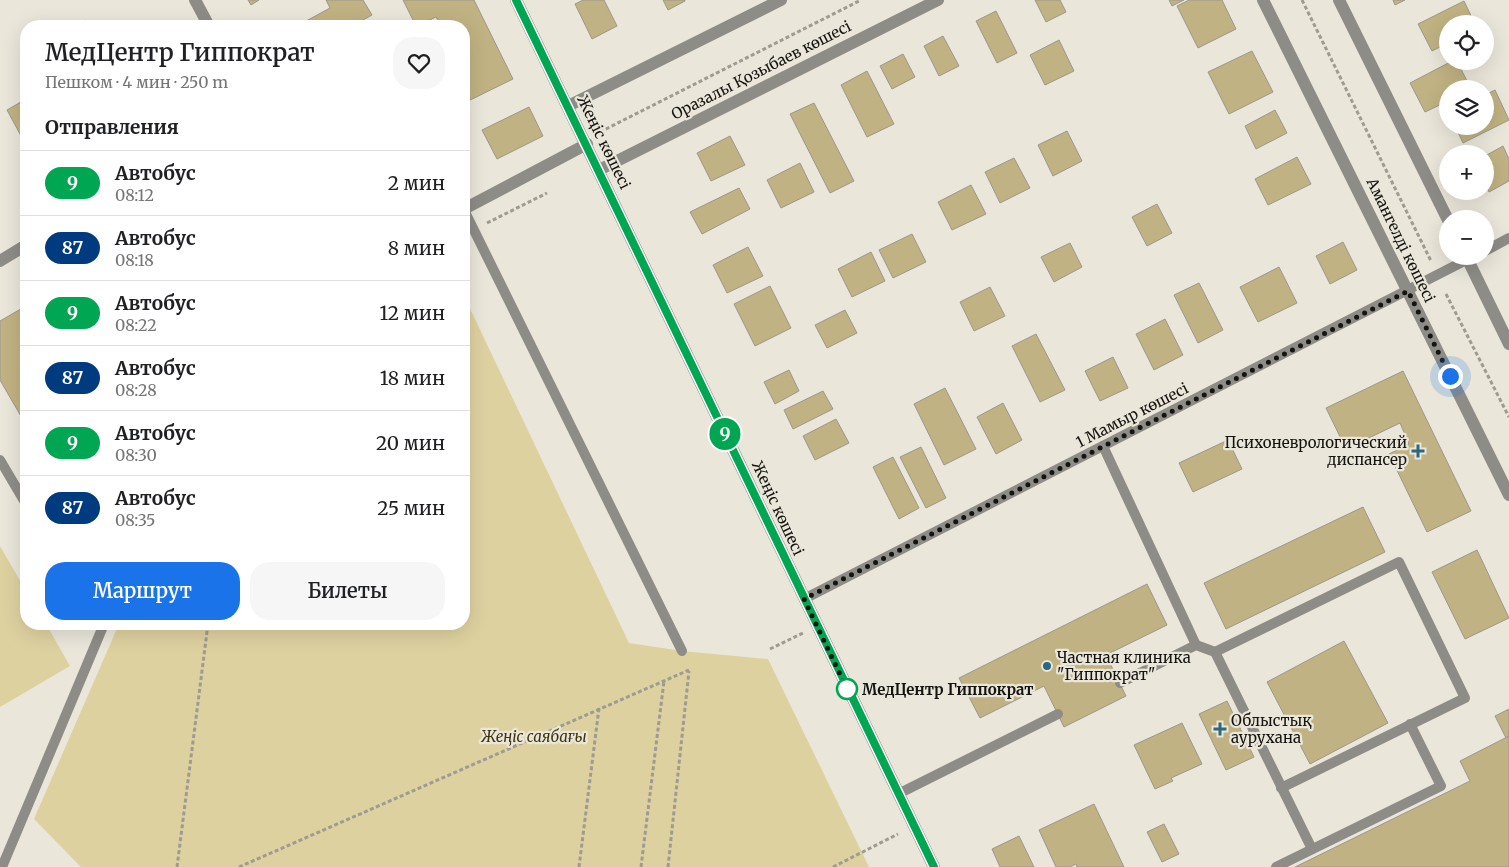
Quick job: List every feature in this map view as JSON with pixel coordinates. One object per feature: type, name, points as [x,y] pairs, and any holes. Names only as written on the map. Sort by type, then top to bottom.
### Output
[{"type":"street","points":[[195,0],[206,20]]},
{"type":"street","name":"Жеңіс көшесі","points":[[516,0],[586,142],[816,626],[934,867]]},
{"type":"street","points":[[568,106],[781,0]]},
{"type":"street","name":"Оразалы Қозыбаев көшесі","points":[[599,170],[938,0]]},
{"type":"street","name":"Амангелді көшесі","points":[[1263,0],[1509,495]]},
{"type":"street","points":[[1339,0],[1443,210]]},
{"type":"street","points":[[470,207],[586,142]]},
{"type":"street","points":[[0,261],[20,249]]},
{"type":"street","points":[[1473,265],[1509,344]]},
{"type":"lane","points":[[470,222],[682,651]]},
{"type":"lane","points":[[1494,246],[1509,238]]},
{"type":"lane","name":"1 Мамыр көшесі","points":[[804,599],[1408,291],[1455,265]]},
{"type":"lane","points":[[1103,446],[1196,645],[1215,652],[1312,849]]},
{"type":"lane","points":[[0,460],[20,494]]},
{"type":"lane","points":[[1215,652],[1398,562],[1465,698],[1281,788]]},
{"type":"lane","points":[[2,867],[101,630]]},
{"type":"lane","points":[[1120,683],[1196,645]]},
{"type":"lane","points":[[898,794],[1058,714]]},
{"type":"lane","points":[[1276,867],[1441,786],[1410,724]]},
{"type":"path","points":[[586,142],[861,0]]},
{"type":"path","points":[[1302,0],[1438,275]]},
{"type":"path","points":[[474,230],[547,193]]},
{"type":"path","points":[[1446,294],[1509,417]]},
{"type":"path","points":[[770,649],[816,626]]},
{"type":"path","points":[[177,867],[207,630]]},
{"type":"path","points":[[668,867],[689,670],[682,651]]},
{"type":"path","points":[[239,867],[689,670]]},
{"type":"path","points":[[641,867],[664,680]]},
{"type":"path","points":[[579,867],[599,708]]},
{"type":"path","points":[[833,867],[914,826]]},
{"type":"green space","name":"Жеңіс саябағы","points":[[470,309],[629,643],[682,651],[768,659],[869,867],[81,867],[34,819],[116,630],[470,630]]},
{"type":"green space","points":[[0,546],[20,581],[20,630],[49,630],[70,666],[0,707]]},
{"type":"building","points":[[248,0],[259,0],[251,5]]},
{"type":"building","points":[[326,0],[363,0],[372,15],[363,20],[308,20],[330,8]]},
{"type":"building","points":[[403,0],[474,0],[513,79],[470,100],[470,20],[438,20],[436,17],[429,20],[413,20]]},
{"type":"building","points":[[583,0],[604,0],[617,26],[592,39],[575,4]]},
{"type":"building","points":[[663,0],[685,0],[685,1],[668,10]]},
{"type":"building","points":[[1035,0],[1060,0],[1066,12],[1046,22]]},
{"type":"building","points":[[1169,0],[1184,0],[1172,6]]},
{"type":"building","points":[[1189,0],[1222,0],[1236,29],[1198,48],[1177,6]]},
{"type":"building","points":[[1393,0],[1405,0],[1395,5]]},
{"type":"building","points":[[1464,1],[1471,15],[1439,15],[1439,48],[1432,51],[1418,24]]},
{"type":"building","points":[[996,11],[1017,53],[997,63],[976,21]]},
{"type":"building","points":[[943,36],[959,66],[939,76],[924,46]]},
{"type":"building","points":[[1059,40],[1074,71],[1045,85],[1030,55]]},
{"type":"building","points":[[1252,51],[1273,92],[1229,114],[1208,72]]},
{"type":"building","points":[[903,54],[915,77],[892,89],[880,66]]},
{"type":"building","points":[[1439,68],[1439,70],[1462,70],[1466,80],[1439,80],[1439,105],[1425,112],[1410,83]]},
{"type":"building","points":[[867,71],[894,124],[867,137],[841,85]]},
{"type":"building","points":[[1494,90],[1509,120],[1494,128]]},
{"type":"building","points":[[20,102],[20,134],[7,110]]},
{"type":"building","points":[[814,103],[854,181],[830,193],[790,114]]},
{"type":"building","points":[[529,107],[543,136],[497,159],[482,130]]},
{"type":"building","points":[[1275,110],[1287,133],[1256,149],[1245,126]]},
{"type":"building","points":[[1067,131],[1082,161],[1053,176],[1038,145]]},
{"type":"building","points":[[1459,135],[1479,135],[1463,143]]},
{"type":"building","points":[[730,136],[745,165],[711,181],[697,153]]},
{"type":"building","points":[[1503,146],[1509,159],[1509,181],[1494,189],[1494,151]]},
{"type":"building","points":[[1297,157],[1311,184],[1268,205],[1255,179]]},
{"type":"building","points":[[1014,158],[1030,188],[1000,203],[985,172]]},
{"type":"building","points":[[800,163],[814,192],[781,208],[767,180]]},
{"type":"building","points":[[971,185],[986,214],[952,230],[938,202]]},
{"type":"building","points":[[739,188],[750,209],[702,234],[690,212]]},
{"type":"building","points":[[1157,204],[1172,233],[1147,246],[1132,217]]},
{"type":"building","points":[[912,234],[926,262],[893,278],[879,250]]},
{"type":"building","points":[[1343,242],[1357,270],[1330,284],[1316,256]]},
{"type":"building","points":[[1070,243],[1082,267],[1054,282],[1041,257]]},
{"type":"building","points":[[748,247],[763,276],[727,293],[713,265]]},
{"type":"building","points":[[871,252],[885,281],[852,297],[838,269]]},
{"type":"building","points":[[1279,267],[1297,303],[1258,322],[1240,287]]},
{"type":"building","points":[[1199,283],[1223,330],[1198,343],[1174,295]]},
{"type":"building","points":[[770,286],[791,328],[755,346],[734,304]]},
{"type":"building","points":[[990,287],[1005,316],[974,331],[960,302]]},
{"type":"building","points":[[20,309],[20,415],[0,380],[0,321]]},
{"type":"building","points":[[845,310],[857,333],[827,348],[815,325]]},
{"type":"building","points":[[1165,319],[1183,355],[1154,370],[1136,334]]},
{"type":"building","points":[[1036,334],[1065,390],[1040,402],[1012,346]]},
{"type":"building","points":[[1113,357],[1128,388],[1100,401],[1085,371]]},
{"type":"building","points":[[789,370],[799,391],[775,404],[764,382]]},
{"type":"building","name":"Психоневрологический диспансер","points":[[1403,371],[1471,511],[1427,532],[1389,454],[1409,444],[1400,423],[1346,449],[1326,408]]},
{"type":"building","points":[[945,388],[976,449],[944,465],[914,404]]},
{"type":"building","points":[[823,391],[833,409],[793,429],[784,410]]},
{"type":"building","points":[[1003,403],[1022,440],[996,454],[977,417]]},
{"type":"building","points":[[836,419],[849,443],[815,460],[803,436]]},
{"type":"building","points":[[1228,440],[1242,469],[1193,492],[1179,463]]},
{"type":"building","points":[[921,447],[946,498],[926,508],[900,457]]},
{"type":"building","points":[[893,457],[919,508],[899,519],[873,467]]},
{"type":"building","points":[[1363,507],[1385,552],[1226,629],[1204,583]]},
{"type":"building","points":[[1477,550],[1509,618],[1465,639],[1432,572]]},
{"type":"building","name":"Частная клиника \"Гиппократ\"","points":[[1147,584],[1167,625],[1106,655],[1126,696],[1064,727],[1044,686],[980,718],[959,678]]},
{"type":"building","points":[[1344,641],[1388,723],[1310,764],[1267,682]]},
{"type":"building","points":[[1227,701],[1254,757],[1226,770],[1199,714]]},
{"type":"building","points":[[1509,709],[1509,736],[1506,738],[1495,716]]},
{"type":"building","points":[[1182,723],[1202,764],[1171,778],[1173,781],[1155,789],[1134,745]]},
{"type":"building","points":[[1509,736],[1509,867],[1295,867],[1470,781],[1460,761]]},
{"type":"building","points":[[1094,804],[1124,867],[1077,867],[1076,864],[1070,867],[1056,867],[1039,830]]},
{"type":"building","points":[[1164,824],[1179,854],[1162,862],[1147,832]]},
{"type":"building","points":[[1019,836],[1034,867],[1000,867],[992,849]]},
{"type":"bus line","name":"9","points":[[516,0],[816,626],[934,867]]},
{"type":"place","name":"Психоневрологический диспансер","points":[[1418,451]]},
{"type":"place","name":"Частная клиника \"Гиппократ\"","points":[[1047,666]]},
{"type":"place","name":"МедЦентр Гиппократ","points":[[847,689]]},
{"type":"place","name":"Облыстық аурухана","points":[[1220,729]]},
{"type":"route","points":[[847,689],[849,693],[804,599],[1408,291],[1450,376]]}]
